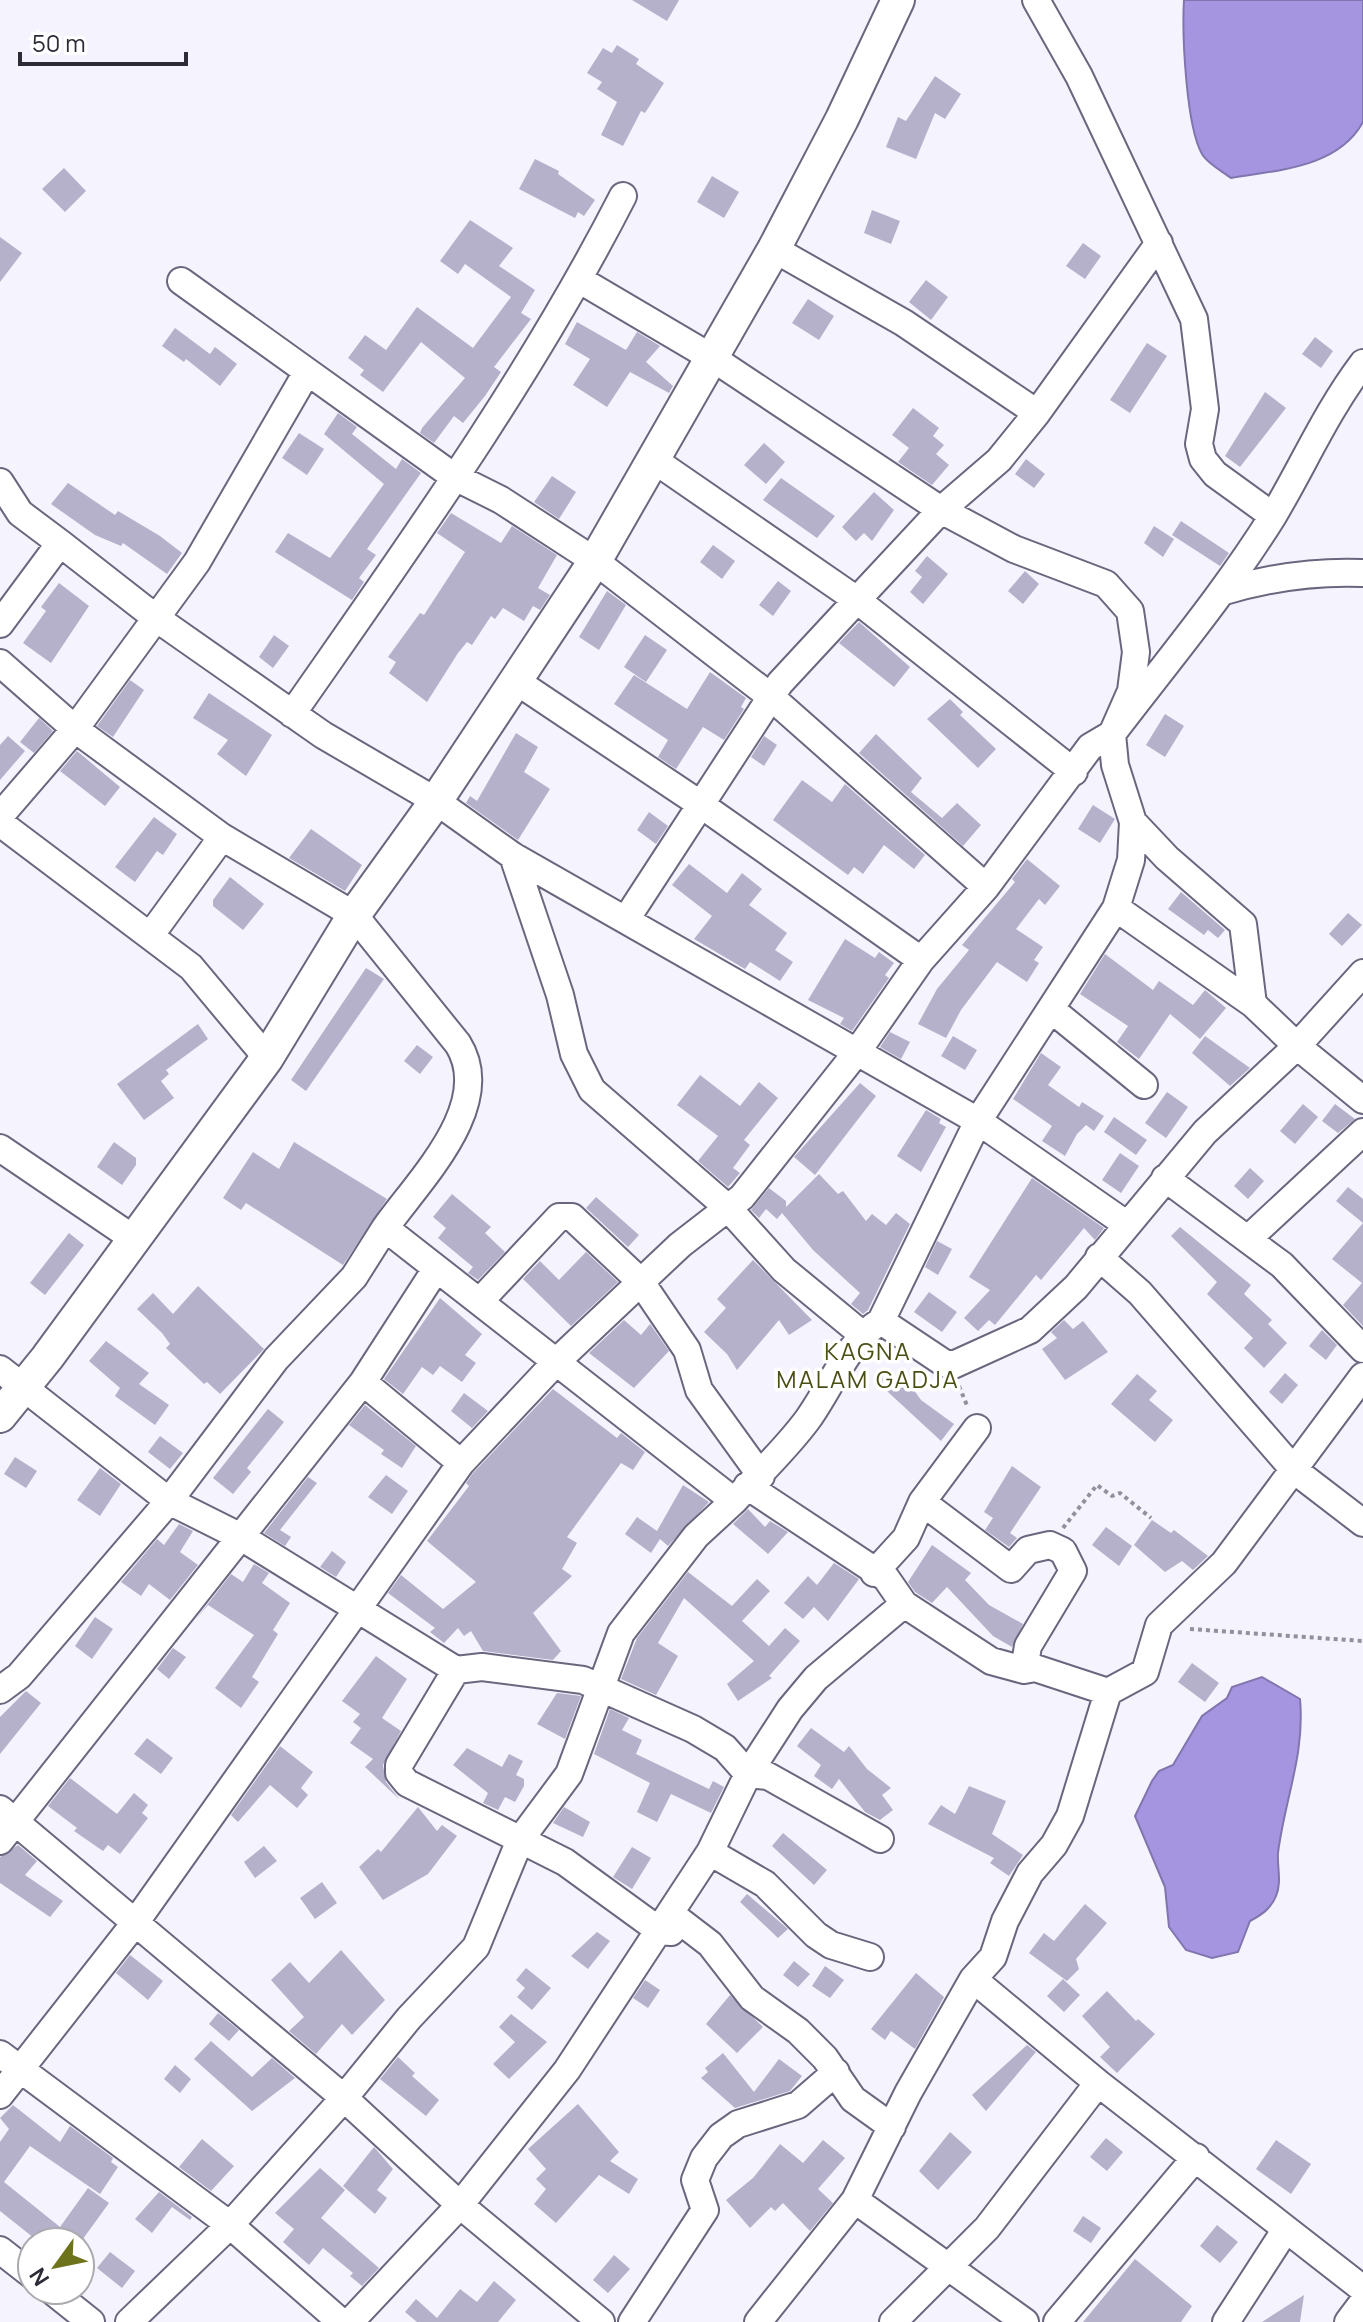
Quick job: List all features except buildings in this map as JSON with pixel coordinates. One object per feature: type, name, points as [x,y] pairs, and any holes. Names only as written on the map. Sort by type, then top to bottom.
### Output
[{"type":"street","points":[[0,1416],[12,1377],[134,1239],[267,1058],[354,915],[436,801],[595,561],[714,359],[774,249],[842,119],[898,0]]},
{"type":"street","points":[[1036,0],[1079,76],[1194,319],[1205,409],[1199,444],[1203,459],[1215,474],[1273,516]]},
{"type":"street","points":[[292,714],[453,476],[580,280],[623,196]]},
{"type":"street","points":[[627,918],[771,697],[941,510],[999,460],[1037,413],[1159,243]]},
{"type":"street","points":[[774,249],[904,323],[1037,413]]},
{"type":"street","points":[[129,2322],[230,2225],[344,2098],[409,2018],[476,1947],[520,1840],[569,1774],[621,1633],[696,1536],[747,1488],[808,1419],[872,1328],[978,1121],[1116,908],[1131,860],[1133,822],[1115,765],[1112,734],[1131,691],[1136,652],[1130,611],[1106,584],[1014,549],[941,510],[714,359],[580,280]]},
{"type":"street","points":[[181,281],[453,476],[501,500],[595,561],[771,697],[986,887]]},
{"type":"street","points":[[0,2095],[10,2062],[135,1923],[355,1607],[461,1463],[556,1362],[641,1282],[742,1197],[857,1052],[921,960],[986,887],[1090,747],[1112,734],[1221,592],[1273,516],[1333,401],[1363,363]]},
{"type":"street","points":[[0,816],[75,729],[197,562],[307,372]]},
{"type":"street","points":[[654,460],[919,646],[1074,772]]},
{"type":"street","points":[[0,482],[20,513],[156,618],[292,714],[436,801],[513,856],[627,918],[978,1121],[1126,1224]]},
{"type":"street","points":[[0,624],[60,543]]},
{"type":"street","points":[[1221,592],[1271,579],[1330,572],[1363,573]]},
{"type":"street","points":[[0,663],[75,729],[222,837],[354,915],[458,1044],[465,1055],[469,1089],[461,1119],[354,1277],[276,1359],[169,1501],[19,1676],[0,1690]]},
{"type":"street","points":[[516,681],[700,804],[921,960]]},
{"type":"street","points":[[1133,822],[1167,858],[1243,924],[1253,1004]]},
{"type":"street","points":[[0,823],[191,967],[267,1058]]},
{"type":"street","points":[[150,936],[222,837]]},
{"type":"street","points":[[513,856],[560,995],[582,1076],[592,1090],[728,1208],[784,1270],[872,1328],[953,1365],[1030,1330],[1076,1287],[1205,1132],[1297,1046],[1363,973]]},
{"type":"street","points":[[1116,908],[1253,1004],[1297,1046],[1363,1100]]},
{"type":"street","points":[[1052,1010],[1144,1085]]},
{"type":"street","points":[[1249,1238],[1363,1132]]},
{"type":"street","points":[[0,1148],[134,1239]]},
{"type":"street","points":[[1165,1178],[1282,1265],[1363,1349]]},
{"type":"street","points":[[481,1300],[559,1217],[566,1215],[577,1220],[641,1282],[687,1350],[692,1378],[747,1488]]},
{"type":"street","points":[[385,1228],[481,1300],[556,1362],[886,1578],[904,1604],[991,1661],[1024,1670],[1035,1668],[1108,1692]]},
{"type":"street","points":[[1099,1257],[1140,1293],[1294,1470],[1363,1523]]},
{"type":"street","points":[[436,1269],[363,1382],[241,1537],[5,1824],[135,1923],[344,2098],[460,2205],[601,2322]]},
{"type":"street","points":[[758,2322],[855,2200],[908,2093],[973,1979],[993,1957],[1005,1921],[1030,1873],[1054,1845],[1070,1816],[1108,1692],[1145,1672],[1159,1625],[1224,1563],[1363,1376]]},
{"type":"street","points":[[12,1377],[169,1501],[241,1537],[456,1670],[482,1667],[547,1674],[601,1687],[714,1741],[748,1774],[768,1776],[880,1839]]},
{"type":"street","points":[[363,1382],[461,1463]]},
{"type":"street","points":[[874,1573],[906,1538],[922,1502],[977,1428]]},
{"type":"street","points":[[922,1502],[1011,1569],[1028,1550],[1050,1545],[1063,1551],[1073,1571],[1028,1646],[1024,1670]]},
{"type":"street","points":[[350,2322],[460,2205],[567,2070],[710,1852],[748,1774],[790,1709],[816,1678],[904,1604]]},
{"type":"street","points":[[456,1670],[399,1765],[399,1773],[407,1783],[578,1870],[660,1931],[671,1932],[680,1921],[694,1929],[752,1998],[798,2031],[836,2072],[853,2099],[892,2127]]},
{"type":"street","points":[[710,1852],[765,1884],[816,1935],[831,1945],[870,1957]]},
{"type":"street","points":[[973,1979],[1098,2083],[1363,2289]]},
{"type":"street","points":[[10,2062],[230,2225],[341,2322]]},
{"type":"street","points":[[632,2322],[705,2210],[696,2185],[697,2172],[721,2136],[738,2124],[798,2105],[836,2072]]},
{"type":"street","points":[[893,2322],[987,2228],[1098,2083]]},
{"type":"street","points":[[1057,2322],[1196,2157]]},
{"type":"street","points":[[855,2200],[1025,2322]]},
{"type":"street","points":[[1226,2322],[1286,2229]]},
{"type":"street","points":[[0,2250],[16,2262]]},
{"type":"street","points":[[1348,2322],[1363,2302]]},
{"type":"street","points":[[71,2306],[91,2322]]},
{"type":"path","points":[[953,1365],[977,1428]]},
{"type":"path","points":[[1050,1545],[1097,1485],[1112,1496],[1120,1493],[1151,1518]]},
{"type":"path","points":[[1185,1629],[1363,1641]]},
{"type":"shaded area","points":[[1184,0],[1363,0],[1363,122],[1352,137],[1322,158],[1286,169],[1231,178],[1211,164],[1202,154],[1192,123],[1185,56]]},
{"type":"shaded area","points":[[1262,1677],[1300,1699],[1300,1739],[1278,1853],[1278,1891],[1268,1908],[1250,1921],[1238,1952],[1212,1958],[1186,1950],[1169,1927],[1165,1887],[1135,1816],[1152,1781],[1159,1771],[1173,1765],[1202,1716],[1227,1698],[1232,1687]]},
{"type":"district","name":"KAGNA MALAM GADJA","points":[[868,1364]]}]
